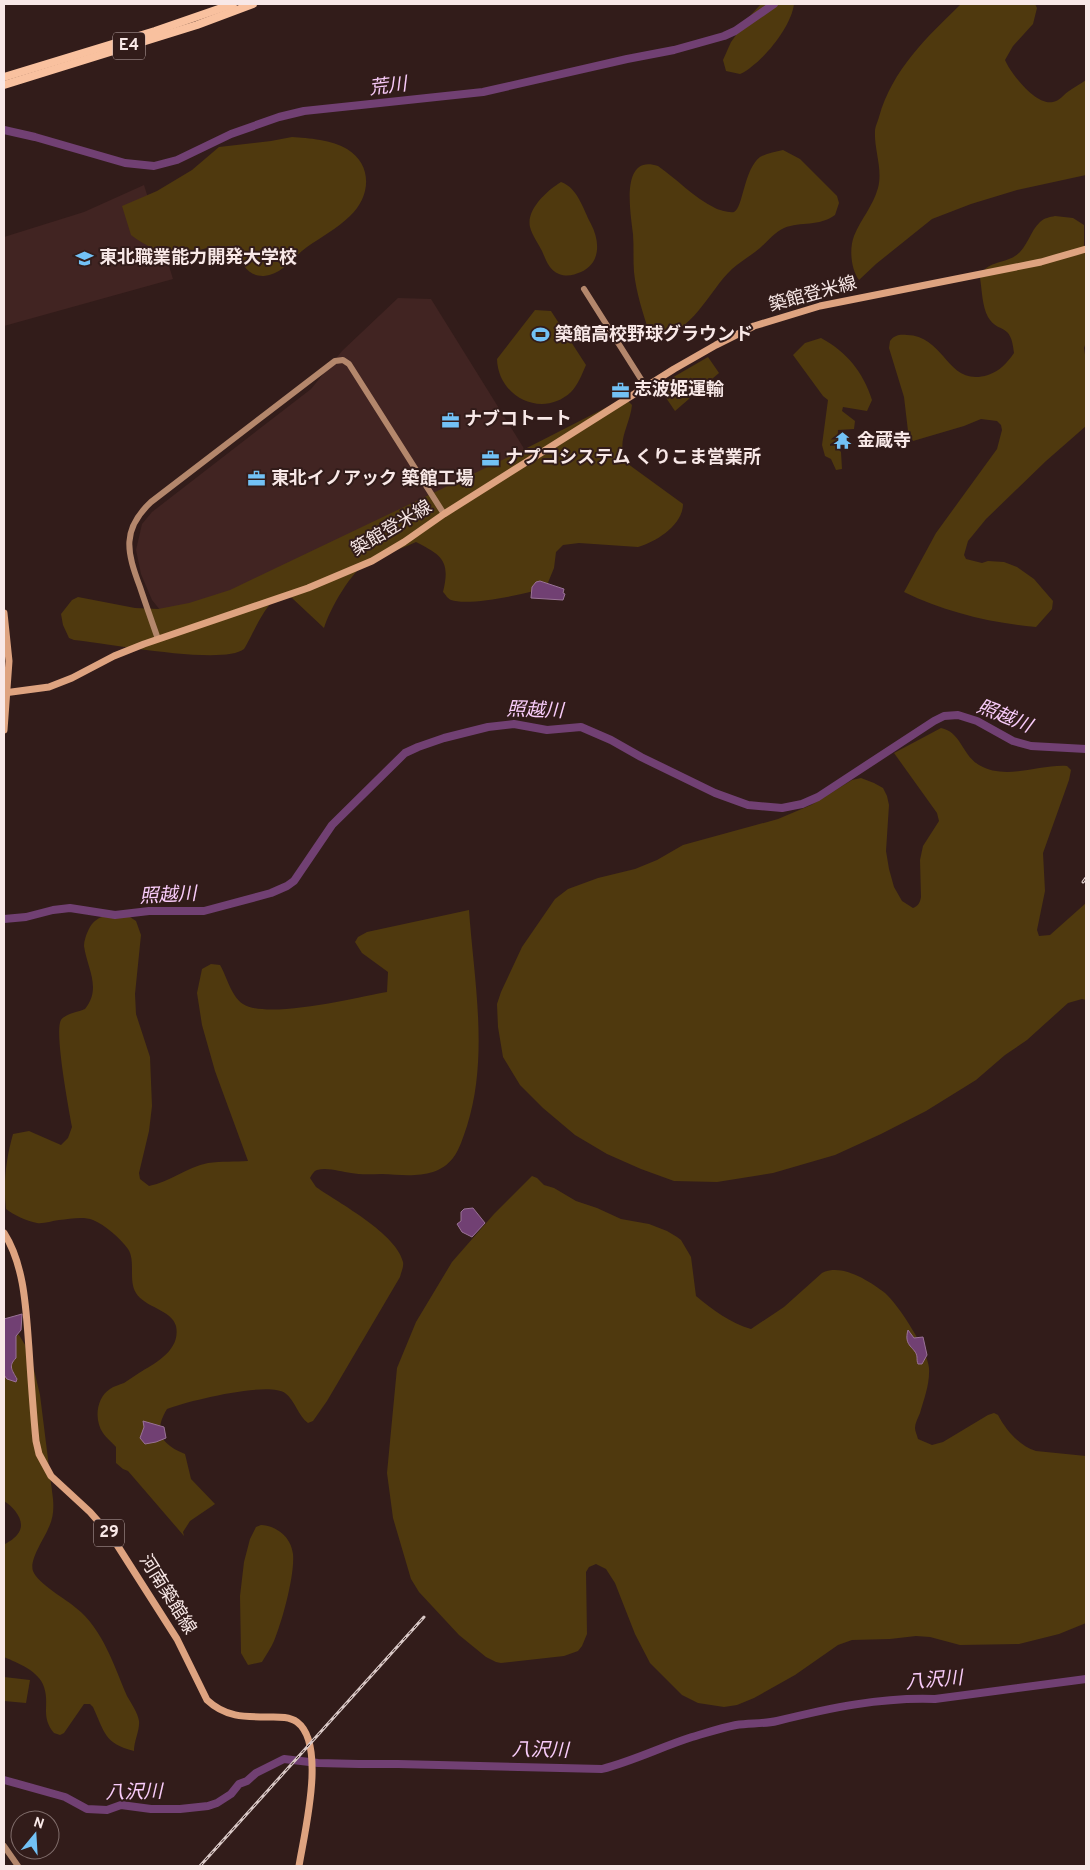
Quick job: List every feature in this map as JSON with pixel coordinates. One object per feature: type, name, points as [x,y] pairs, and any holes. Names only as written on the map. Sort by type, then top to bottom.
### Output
[{"type":"highway","name":"E4","points":[[4,78],[233,4]]},
{"type":"highway","name":"E4","points":[[4,85],[198,25],[253,4]]},
{"type":"main road","name":"築館登米線","points":[[5,693],[49,687],[72,678],[114,656],[158,639],[308,588],[346,573],[404,542],[444,514],[646,387],[716,345],[754,326],[820,306],[1041,262],[1086,249]]},
{"type":"main road","points":[[4,613],[8,648],[4,730]]},
{"type":"main road","name":"河南築館線","points":[[4,1233],[10,1244],[20,1275],[38,1454],[51,1476],[95,1517],[112,1537],[178,1639],[207,1700],[231,1715],[286,1718],[302,1726],[313,1759],[313,1776],[299,1866]]},
{"type":"street","points":[[584,289],[646,387]]},
{"type":"street","points":[[158,639],[130,559],[130,534],[134,522],[142,510],[151,502],[335,362],[343,360],[349,364],[444,514]]},
{"type":"street","points":[[4,1846],[18,1866]]},
{"type":"shaded area","points":[[761,4],[794,4],[787,24],[766,54],[740,74],[726,71],[723,60],[731,42]]},
{"type":"shaded area","points":[[961,4],[1035,4],[1037,8],[1033,24],[1013,46],[1005,60],[1025,88],[1046,102],[1058,100],[1086,80],[1086,175],[1017,190],[971,204],[932,219],[859,280],[851,253],[854,236],[878,188],[880,174],[875,131],[885,100],[912,55]]},
{"type":"shaded area","points":[[292,137],[328,142],[347,149],[361,163],[365,172],[365,190],[357,208],[350,216],[307,247],[277,272],[264,276],[256,275],[245,267],[233,251],[220,246],[177,254],[153,248],[131,235],[122,206],[157,191],[192,170],[219,147]]},
{"type":"shaded area","points":[[783,150],[800,159],[837,196],[839,203],[835,215],[816,223],[790,226],[780,230],[757,251],[732,269],[689,321],[666,335],[653,336],[649,332],[642,310],[634,272],[630,188],[632,177],[637,168],[646,164],[658,166],[707,204],[721,210],[734,212],[740,203],[750,170],[755,163],[760,157]]},
{"type":"shaded area","points":[[561,182],[576,194],[594,231],[597,244],[595,257],[588,268],[570,275],[559,274],[550,267],[530,227],[531,213],[539,201]]},
{"type":"shaded area","name":"東北職業能力開発大学校","points":[[144,185],[173,279],[4,326],[4,237],[84,212]]},
{"type":"shaded area","points":[[1055,216],[1073,218],[1084,225],[1084,248],[1086,251],[1086,342],[1084,348],[1086,361],[1086,426],[1046,461],[986,519],[968,541],[964,555],[966,559],[982,563],[988,561],[1004,562],[1017,567],[1034,579],[1053,601],[1052,609],[1036,627],[968,616],[904,592],[936,533],[997,449],[1002,430],[1001,425],[997,421],[981,419],[913,441],[908,431],[904,397],[889,348],[893,337],[907,335],[920,338],[930,344],[964,374],[974,377],[988,375],[1000,369],[1014,353],[1012,343],[1007,332],[996,326],[986,313],[980,278],[982,273],[990,266],[1010,259],[1019,253],[1040,222]]},
{"type":"shaded area","points":[[398,298],[431,299],[528,455],[173,626],[152,600],[141,574],[136,550],[142,524],[152,512],[311,389],[342,351]]},
{"type":"shaded area","name":"築館高校野球グラウンド","points":[[535,310],[551,311],[586,365],[578,383],[571,392],[560,400],[547,404],[524,400],[513,393],[505,384],[499,372],[497,359]]},
{"type":"shaded area","points":[[821,338],[839,350],[853,364],[864,380],[872,400],[867,411],[843,407],[842,411],[855,421],[854,429],[838,430],[837,448],[841,452],[842,469],[836,470],[831,459],[825,456],[822,445],[828,400],[793,355],[805,343]]},
{"type":"shaded area","points":[[708,357],[719,373],[675,411],[658,386]]},
{"type":"shaded area","points":[[628,401],[632,405],[624,435],[622,449],[624,457],[628,464],[683,504],[682,512],[674,526],[667,532],[653,541],[638,547],[579,543],[563,545],[556,552],[554,568],[547,585],[541,589],[482,601],[451,600],[443,592],[446,573],[442,560],[438,555],[416,542],[369,561],[362,566],[342,591],[324,628],[292,598],[280,597],[267,608],[244,649],[232,654],[213,655],[163,652],[74,640],[69,638],[63,625],[61,614],[72,600],[78,597],[135,608],[158,609],[189,603],[230,590],[521,451],[609,406]]},
{"type":"shaded area","points":[[540,581],[564,589],[563,600],[531,598],[532,587],[536,582]]},
{"type":"shaded area","points":[[941,728],[953,734],[973,761],[989,770],[1011,772],[1067,766],[1071,770],[1043,853],[1045,891],[1037,930],[1039,936],[1050,935],[1086,903],[1086,1000],[1082,999],[1068,1003],[1027,1040],[1005,1055],[976,1080],[926,1111],[881,1134],[835,1155],[773,1173],[717,1182],[674,1181],[607,1154],[575,1135],[543,1108],[520,1085],[503,1057],[498,1027],[497,1004],[522,947],[555,899],[568,889],[598,878],[635,869],[657,860],[683,845],[778,819],[811,805],[852,780],[861,778],[883,788],[887,796],[889,805],[886,851],[889,869],[894,887],[902,901],[913,908],[916,906],[921,897],[920,860],[923,846],[939,821],[937,813],[894,753]]},
{"type":"shaded area","points":[[469,910],[479,1046],[474,1100],[467,1126],[453,1158],[438,1170],[420,1175],[355,1174],[326,1169],[315,1171],[310,1178],[316,1187],[366,1220],[390,1241],[398,1251],[403,1262],[400,1277],[327,1401],[313,1421],[308,1423],[288,1396],[276,1390],[262,1389],[227,1394],[191,1401],[167,1409],[161,1424],[160,1431],[162,1436],[170,1446],[185,1454],[191,1479],[215,1504],[190,1521],[183,1532],[184,1536],[128,1471],[116,1463],[116,1447],[103,1433],[98,1422],[99,1403],[105,1393],[153,1365],[166,1355],[175,1342],[176,1326],[169,1316],[145,1302],[136,1293],[132,1282],[132,1259],[128,1249],[117,1236],[102,1225],[93,1220],[81,1218],[37,1223],[20,1217],[6,1209],[6,1171],[13,1134],[29,1131],[61,1145],[68,1138],[72,1127],[63,1071],[59,1027],[63,1018],[85,1009],[90,1001],[93,986],[84,946],[87,933],[91,925],[99,918],[109,915],[127,915],[136,921],[141,935],[135,994],[136,1014],[150,1057],[152,1106],[149,1131],[139,1173],[140,1179],[149,1186],[200,1165],[248,1161],[215,1071],[202,1025],[197,993],[202,969],[211,964],[220,965],[239,1001],[255,1008],[272,1010],[291,1009],[387,992],[388,972],[362,953],[355,942],[358,937],[367,932]]},
{"type":"shaded area","points":[[532,1176],[544,1185],[554,1188],[576,1201],[621,1219],[649,1224],[677,1237],[681,1240],[691,1257],[696,1296],[729,1320],[751,1329],[784,1307],[822,1273],[830,1270],[838,1270],[855,1275],[885,1293],[898,1307],[912,1329],[924,1351],[929,1368],[928,1386],[915,1426],[918,1439],[932,1445],[943,1442],[994,1413],[998,1415],[1014,1437],[1030,1449],[1086,1456],[1086,1623],[1059,1634],[1019,1644],[960,1645],[930,1637],[916,1636],[852,1640],[838,1645],[795,1675],[754,1698],[737,1705],[724,1707],[698,1703],[682,1695],[650,1663],[635,1634],[615,1583],[606,1569],[596,1564],[589,1567],[586,1572],[587,1634],[578,1651],[564,1656],[501,1663],[486,1657],[459,1635],[419,1592],[411,1579],[393,1518],[387,1473],[397,1368],[416,1322],[452,1262],[494,1214]]},
{"type":"shaded area","points":[[473,1208],[485,1223],[472,1237],[462,1232],[457,1224],[461,1221],[461,1212],[464,1209]]},
{"type":"shaded area","points":[[22,1314],[21,1330],[16,1336],[16,1358],[11,1366],[17,1379],[16,1382],[7,1379],[4,1375],[4,1319]]},
{"type":"shaded area","points":[[4,1328],[19,1335],[30,1353],[40,1395],[53,1499],[52,1518],[33,1561],[33,1571],[40,1581],[85,1617],[101,1637],[139,1721],[134,1751],[124,1748],[107,1736],[90,1704],[84,1704],[64,1733],[60,1735],[54,1733],[47,1721],[46,1693],[38,1676],[27,1668],[4,1657],[4,1545],[16,1536],[21,1525],[15,1511],[4,1501]]},
{"type":"shaded area","points":[[908,1330],[914,1338],[923,1337],[927,1355],[922,1364],[918,1364],[916,1354],[908,1343]]},
{"type":"shaded area","points":[[143,1421],[164,1427],[166,1438],[145,1444],[140,1438],[144,1427]]},
{"type":"shaded area","points":[[261,1525],[278,1530],[289,1542],[293,1554],[292,1574],[281,1622],[274,1641],[262,1662],[248,1665],[241,1653],[240,1596],[244,1562],[250,1539],[256,1527]]},
{"type":"shaded area","points":[[4,1677],[30,1680],[26,1703],[4,1701]]},
{"type":"waterway","name":"荒川","points":[[4,130],[125,163],[154,166],[177,160],[231,134],[279,117],[304,111],[483,92],[674,50],[724,36],[735,31],[774,4]]},
{"type":"waterway","name":"照越川","points":[[4,919],[26,917],[70,908],[115,915],[149,911],[204,911],[271,893],[294,881],[332,825],[405,753],[444,738],[488,727],[514,724],[547,730],[581,727],[611,740],[641,757],[715,793],[748,805],[782,808],[802,804],[818,797],[944,716],[958,715],[977,721],[1013,741],[1031,746],[1086,749]]},
{"type":"waterway","name":"八沢川","points":[[4,1780],[65,1797],[87,1809],[107,1810],[121,1805],[151,1809],[180,1809],[208,1806],[217,1803],[231,1794],[239,1784],[284,1759],[318,1763],[602,1769],[692,1737],[736,1725],[772,1722],[836,1708],[875,1702],[935,1699],[1086,1679]]},
{"type":"railway","points":[[1083,882],[1086,878]]},
{"type":"railway","points":[[200,1866],[424,1617]]},
{"type":"place","name":"東北職業能力開発大学校","points":[[85,258]]},
{"type":"place","name":"築館高校野球グラウンド","points":[[541,335]]},
{"type":"place","name":"志波姫運輸","points":[[620,390]]},
{"type":"place","name":"ナブコトート","points":[[450,420]]},
{"type":"place","name":"金蔵寺","points":[[843,441]]},
{"type":"place","name":"ナプコシステム くりこま営業所","points":[[491,458]]},
{"type":"place","name":"東北イノアック 築館工場","points":[[257,479]]}]
